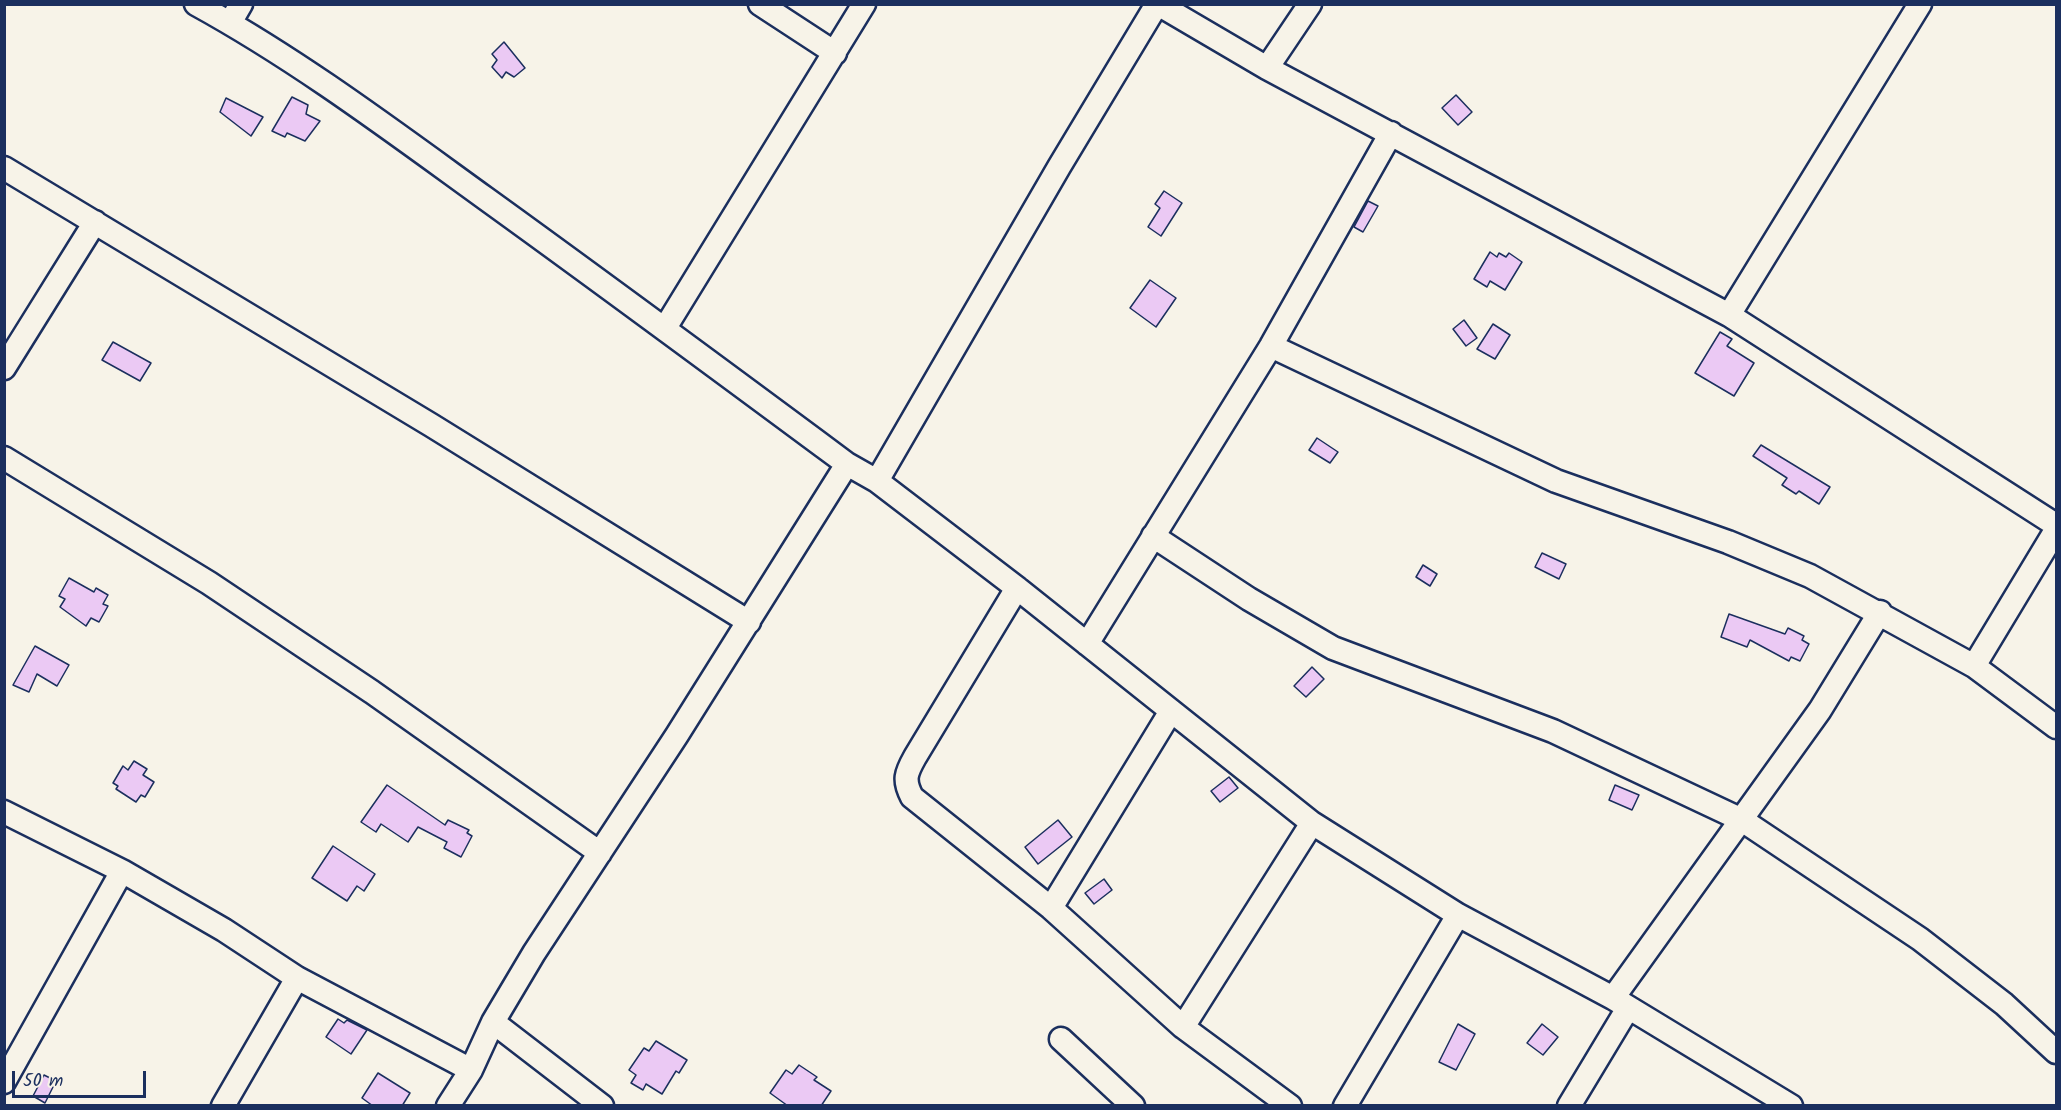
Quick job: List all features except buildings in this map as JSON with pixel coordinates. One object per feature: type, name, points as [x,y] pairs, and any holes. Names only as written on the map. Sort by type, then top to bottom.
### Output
[{"type":"street","points":[[196,4],[236,14],[360,108],[665,328],[847,464],[877,481],[1017,588],[1312,823],[1458,915],[1621,1003],[1791,1106]]},
{"type":"street","points":[[760,4],[835,52]]},
{"type":"street","points":[[665,328],[864,4]]},
{"type":"street","points":[[877,481],[1157,4],[1267,68],[1729,315],[2056,525]]},
{"type":"street","points":[[1267,68],[1310,4]]},
{"type":"street","points":[[1729,315],[1920,4]]},
{"type":"street","points":[[1087,644],[1271,346],[1390,134]]},
{"type":"street","points":[[4,168],[749,622]]},
{"type":"street","points":[[4,368],[95,222]]},
{"type":"street","points":[[1271,346],[1556,481],[1728,542],[1810,576],[1880,612],[1974,666],[2056,727]]},
{"type":"street","points":[[4,458],[209,583],[372,692],[600,853]]},
{"type":"street","points":[[448,1106],[471,1070],[493,1022],[534,953],[749,622],[847,464]]},
{"type":"street","points":[[1974,666],[2056,530]]},
{"type":"street","points":[[1153,536],[1249,599],[1333,648],[1374,666],[1553,731],[1742,820],[1920,939],[2004,1004],[2056,1052]]},
{"type":"street","points":[[1017,588],[905,776],[906,786],[912,797],[1051,908],[1183,1027],[1290,1106]]},
{"type":"street","points":[[1569,1106],[1621,1003],[1742,820],[1820,710],[1880,612]]},
{"type":"street","points":[[1051,908],[1171,711]]},
{"type":"street","points":[[4,812],[122,871],[224,930],[297,978],[471,1070]]},
{"type":"street","points":[[1183,1027],[1312,823]]},
{"type":"street","points":[[4,1082],[122,871]]},
{"type":"street","points":[[1345,1106],[1458,915]]},
{"type":"street","points":[[223,1106],[297,978]]},
{"type":"street","points":[[493,1022],[602,1106]]},
{"type":"street","points":[[1061,1039],[1132,1106]]}]
